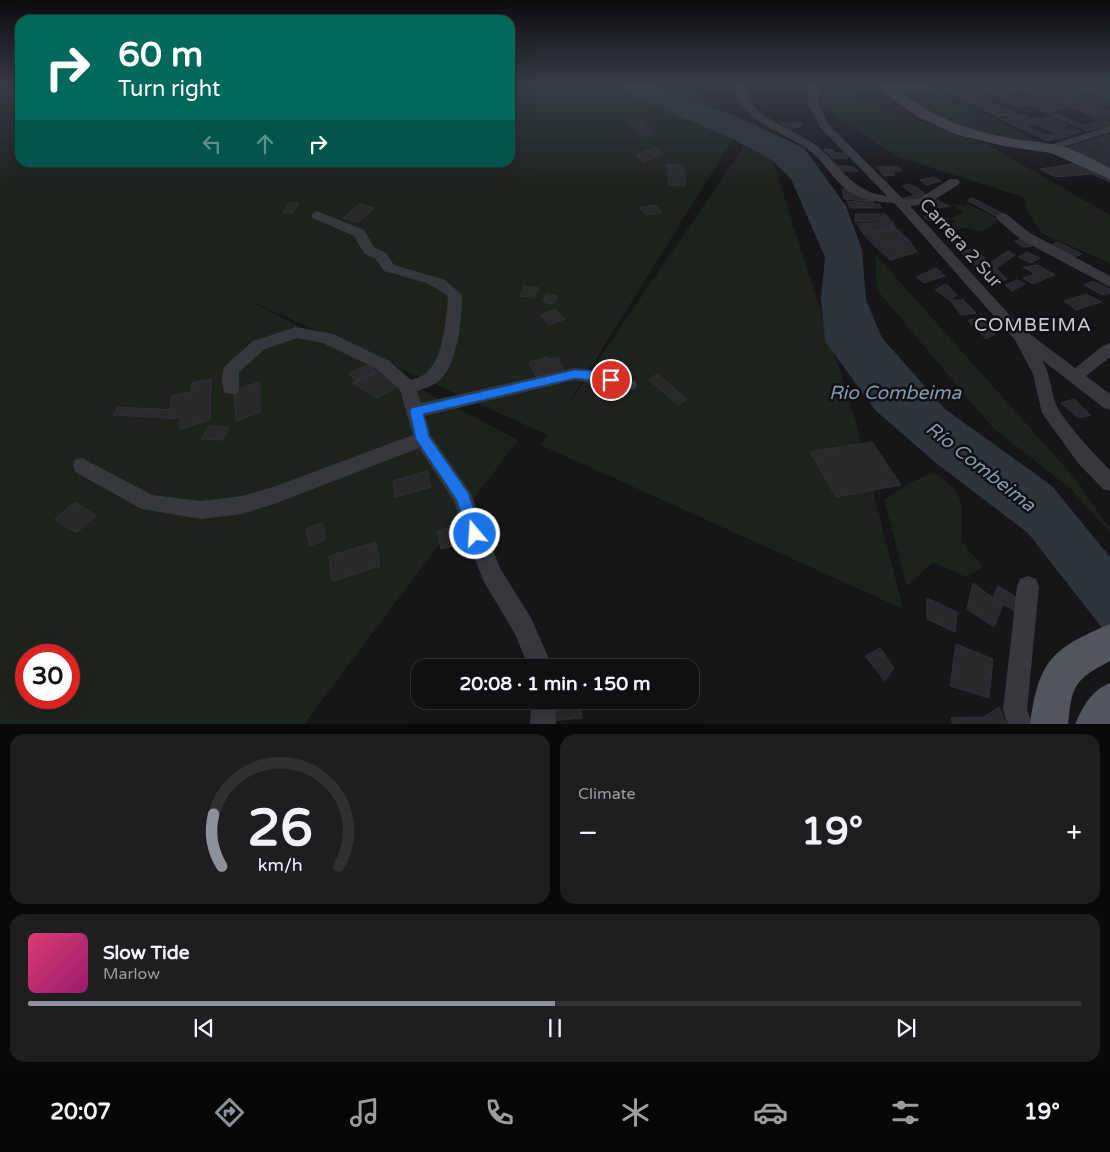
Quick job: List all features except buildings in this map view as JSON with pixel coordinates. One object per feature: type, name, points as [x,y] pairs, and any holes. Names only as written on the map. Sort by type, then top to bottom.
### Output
[{"type":"main road","points":[[1049,724],[1059,676],[1095,650]]},
{"type":"main road","points":[[1094,724],[1110,702]]},
{"type":"street","points":[[765,119],[816,150],[851,188],[881,199],[899,202],[923,201],[954,182]]},
{"type":"street","name":"Carrera 2 Sur","points":[[821,119],[824,125],[899,202],[1021,336],[1110,403]]},
{"type":"street","points":[[933,119],[958,130],[1006,143],[1050,148],[1110,174]]},
{"type":"street","points":[[1050,148],[1110,130]]},
{"type":"street","points":[[317,215],[359,233],[369,250],[380,256],[389,268],[432,279],[447,286],[455,295],[456,311],[437,374],[430,380],[408,387]]},
{"type":"street","points":[[1002,217],[1025,236],[1110,282]]},
{"type":"street","points":[[231,388],[231,370],[259,345],[296,332],[327,338],[375,361],[383,365],[408,387],[423,439],[463,498],[492,575],[523,626],[537,659]]},
{"type":"street","points":[[1021,336],[1041,374],[1048,408],[1086,457],[1110,483]]},
{"type":"street","points":[[1075,376],[1110,349]]},
{"type":"street","points":[[416,411],[575,374],[593,376],[629,385]]},
{"type":"street","points":[[82,466],[149,503],[201,510],[242,505],[423,439]]},
{"type":"street","points":[[1021,724],[1015,710],[1028,587]]},
{"type":"street","points":[[543,709],[543,724]]},
{"type":"shaded area","points":[[0,119],[15,119],[15,167],[515,167],[515,119],[716,119],[733,139],[561,415],[744,146],[773,161],[856,422],[903,609],[541,445],[548,435],[246,299],[518,440],[304,724],[0,724]]},
{"type":"shaded area","points":[[839,119],[916,119],[986,144],[1110,215],[1110,263],[1041,233],[1027,210],[1025,198],[899,157]]},
{"type":"shaded area","points":[[944,119],[993,119],[1051,148],[972,134]]},
{"type":"shaded area","points":[[950,203],[966,206],[968,204],[997,218],[997,223],[980,232],[964,227],[959,230],[942,228],[955,222],[952,218],[964,212]]},
{"type":"shaded area","points":[[875,254],[1072,475],[1110,529],[1110,533],[1071,489],[993,428],[877,290]]},
{"type":"shaded area","points":[[933,473],[944,479],[957,493],[962,509],[961,541],[983,567],[966,577],[933,562],[907,586],[884,500],[912,482]]},
{"type":"water","name":"Rio Combeima","points":[[686,119],[741,119],[804,148],[846,206],[862,250],[866,300],[882,338],[945,409],[1052,486],[1110,557],[1110,638],[1028,533],[936,463],[875,410],[825,341],[821,298],[825,257],[791,179],[773,161],[733,139]]},
{"type":"district","name":"COMBEIMA","points":[[1033,324]]},
{"type":"route","points":[[475,534],[463,498],[423,439],[416,411],[560,376],[575,374],[611,380]]},
{"type":"water label","name":"Río Combeima","points":[[981,466]]}]
